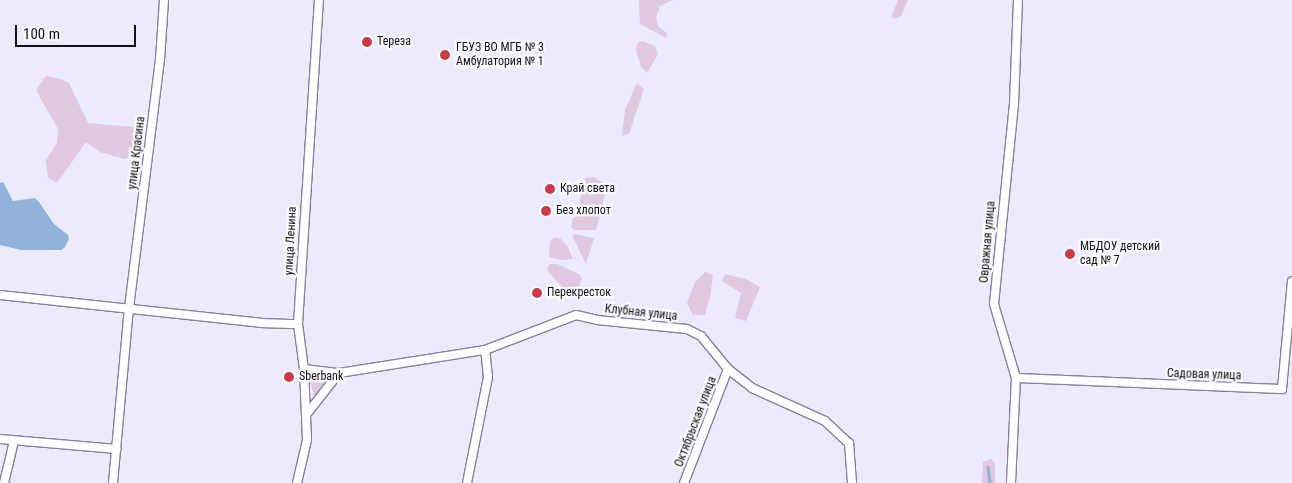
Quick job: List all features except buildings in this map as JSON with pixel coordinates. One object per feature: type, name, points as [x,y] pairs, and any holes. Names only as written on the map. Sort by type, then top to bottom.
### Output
[{"type":"street","name":"улица Красина","points":[[113,483],[129,308],[160,60],[164,0]]},
{"type":"street","name":"улица Ленина","points":[[297,483],[307,440],[304,369],[298,324],[319,0]]},
{"type":"street","name":"Овражная улица","points":[[1011,483],[1016,378],[994,304],[1014,104],[1018,0]]},
{"type":"street","name":"Садовая улица","points":[[1016,378],[1282,389],[1292,281]]},
{"type":"street","points":[[0,295],[260,323],[298,324]]},
{"type":"street","name":"Клубная улица","points":[[304,369],[340,373],[485,350],[576,315],[597,320],[687,329],[701,336],[728,369],[752,388],[825,421],[850,443],[853,482]]},
{"type":"street","points":[[467,483],[488,377],[485,350]]},
{"type":"street","name":"Октябрьская улица","points":[[684,483],[728,369]]},
{"type":"street","points":[[306,415],[340,373]]},
{"type":"street","points":[[0,438],[14,442],[116,449]]},
{"type":"street","points":[[4,483],[14,442]]},
{"type":"shaded area","points":[[639,0],[673,0],[660,6],[656,17],[658,26],[668,34],[666,38],[640,24]]},
{"type":"shaded area","points":[[898,0],[908,0],[901,16],[895,19],[891,17]]},
{"type":"shaded area","points":[[642,41],[655,46],[658,54],[647,73],[641,67],[636,51],[637,44]]},
{"type":"shaded area","points":[[46,76],[69,83],[88,123],[134,127],[140,132],[134,139],[132,157],[124,159],[100,152],[86,142],[57,183],[48,178],[46,160],[57,143],[58,129],[36,90]]},
{"type":"shaded area","points":[[637,83],[644,89],[629,134],[622,136],[625,110]]},
{"type":"shaded area","points":[[594,177],[607,185],[596,230],[574,230],[571,227],[573,218],[578,215],[583,181],[586,178]]},
{"type":"shaded area","points":[[574,234],[594,238],[586,264],[573,237]]},
{"type":"shaded area","points":[[554,237],[561,239],[568,247],[573,259],[561,260],[549,257],[550,242]]},
{"type":"shaded area","points":[[550,264],[557,264],[579,274],[582,279],[574,298],[547,270]]},
{"type":"shaded area","points":[[705,272],[713,275],[705,315],[693,315],[687,303],[695,282]]},
{"type":"shaded area","points":[[725,274],[746,279],[760,287],[746,321],[735,318],[741,293],[722,281]]},
{"type":"shaded area","points":[[315,375],[331,376],[331,379],[317,395],[314,395],[310,381]]},
{"type":"shaded area","points":[[991,459],[995,462],[995,483],[982,483],[983,462]]},
{"type":"water","points":[[3,182],[13,201],[35,198],[39,202],[54,224],[68,235],[69,239],[65,247],[61,250],[21,250],[0,245],[0,183]]},
{"type":"waterway","points":[[988,467],[990,483]]},
{"type":"place","name":"Тереза","points":[[367,42]]},
{"type":"place","name":"ГБУЗ ВО МГБ № 3 Амбулатория № 1","points":[[445,55]]},
{"type":"place","name":"Край света","points":[[550,189]]},
{"type":"place","name":"Без хлопот","points":[[546,211]]},
{"type":"place","name":"МБДОУ детский сад № 7","points":[[1070,254]]},
{"type":"place","name":"Перекресток","points":[[537,293]]},
{"type":"place","name":"Sberbank","points":[[289,377]]}]
